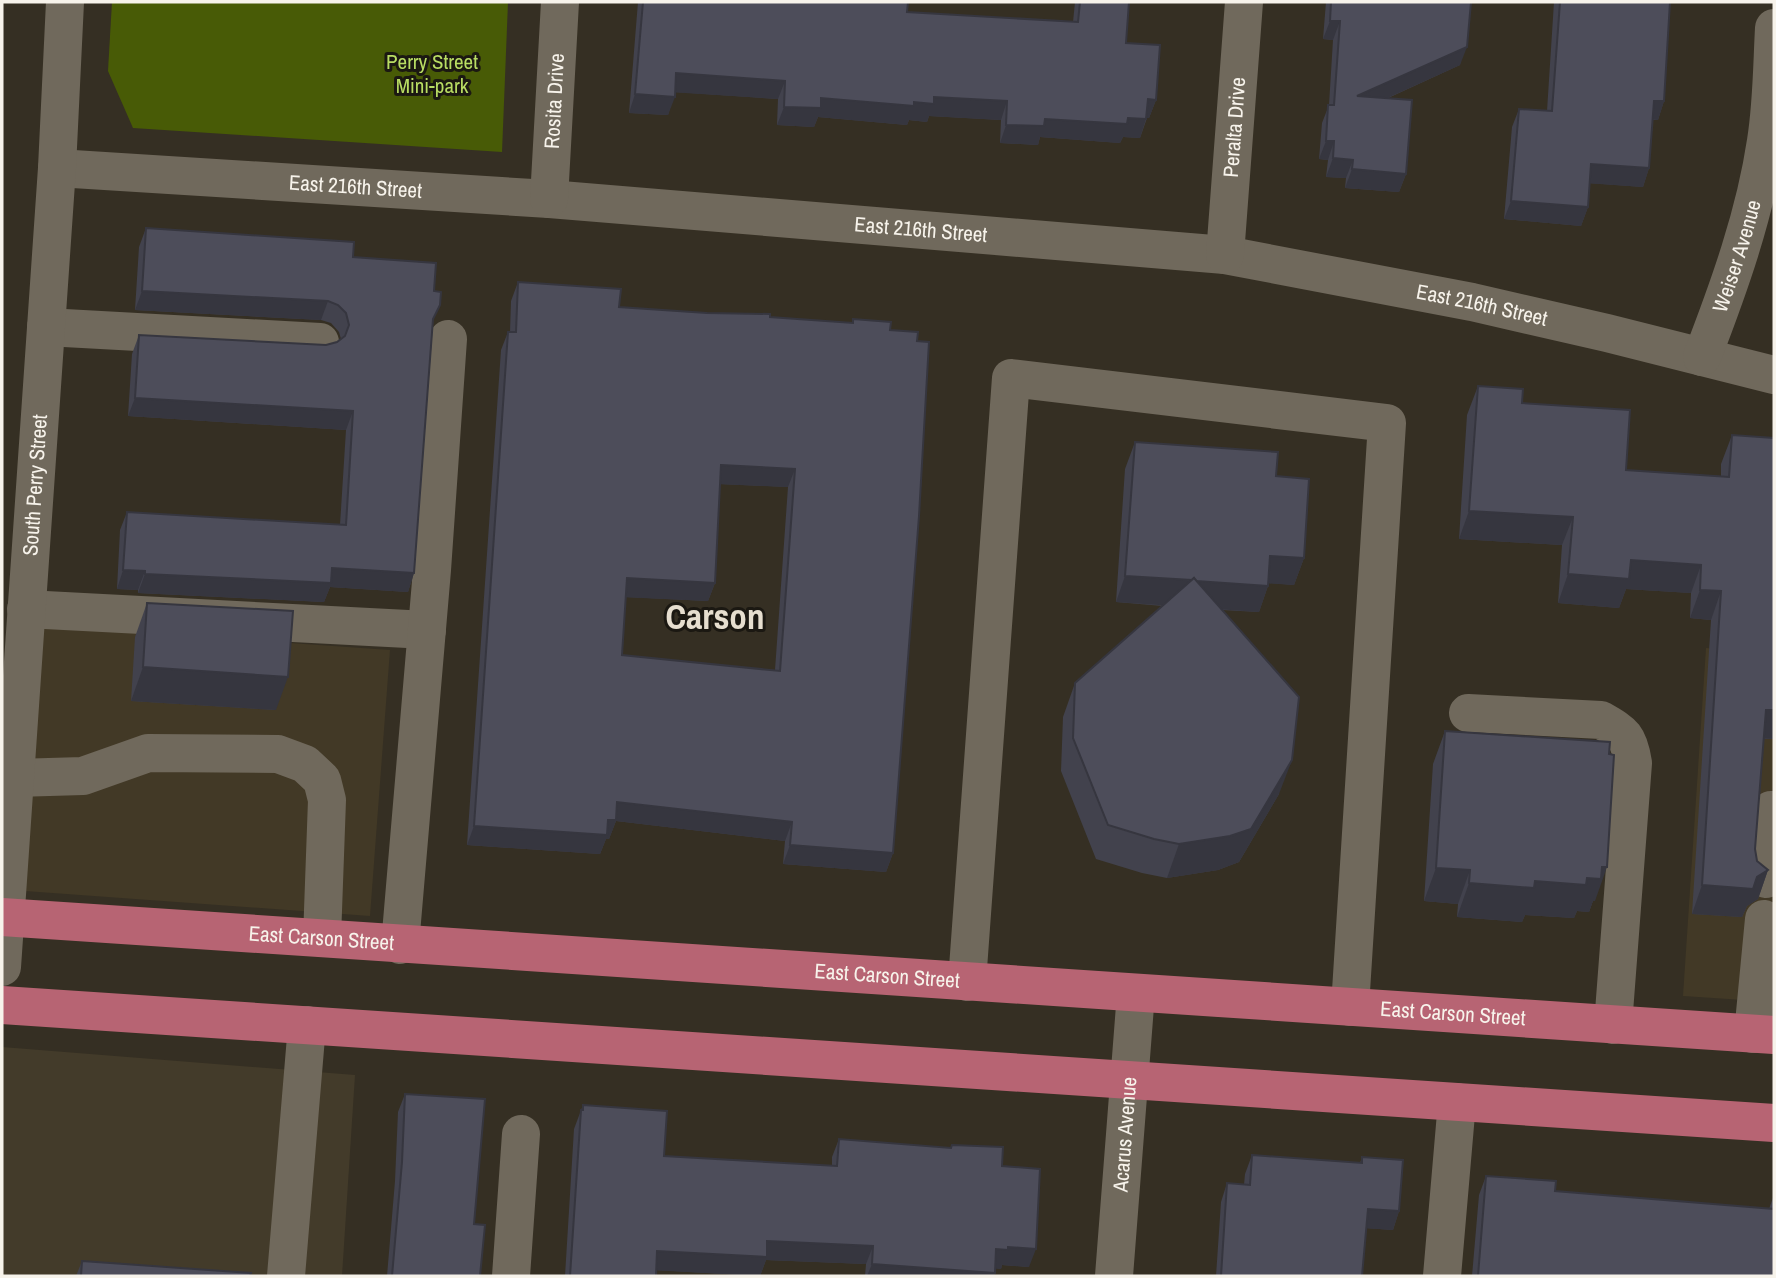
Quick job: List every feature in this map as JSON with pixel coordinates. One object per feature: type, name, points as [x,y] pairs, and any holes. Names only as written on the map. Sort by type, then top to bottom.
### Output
[{"type":"main road","name":"East Carson Street","points":[[4,917],[1764,1034]]},
{"type":"main road","points":[[2,1005],[1774,1123]]},
{"type":"street","name":"South Perry Street","points":[[2,967],[57,169],[65,2]]},
{"type":"street","name":"Rosita Drive","points":[[549,199],[561,2]]},
{"type":"street","name":"Peralta Drive","points":[[1225,255],[1244,2]]},
{"type":"street","name":"Weiser Avenue","points":[[1702,357],[1748,227],[1766,140],[1774,28]]},
{"type":"street","name":"East 216th Street","points":[[57,169],[549,199],[1225,255],[1472,302],[1774,375]]},
{"type":"street","points":[[46,327],[320,342]]},
{"type":"street","points":[[400,945],[427,631],[448,339]]},
{"type":"street","points":[[967,982],[1012,378],[1387,423],[1350,1007]]},
{"type":"street","points":[[26,610],[427,631]]},
{"type":"street","points":[[1468,713],[1601,720],[1620,730],[1630,744],[1633,763],[1614,1025]]},
{"type":"street","points":[[15,778],[83,776],[148,753],[278,754],[305,764],[322,780],[327,800],[322,938]]},
{"type":"street","points":[[1766,879],[1771,810],[1774,810]]},
{"type":"street","points":[[1764,919],[1764,1034]]},
{"type":"street","name":"Acarus Avenue","points":[[1114,1276],[1136,993]]},
{"type":"street","points":[[286,1276],[307,1025]]},
{"type":"street","points":[[1442,1276],[1457,1102]]},
{"type":"street","points":[[511,1276],[521,1134]]},
{"type":"shaded area","points":[[43,626],[390,650],[370,916],[25,891]]},
{"type":"shaded area","points":[[1706,648],[1774,653],[1774,1002],[1683,996]]},
{"type":"shaded area","points":[[2,1047],[355,1075],[342,1276],[2,1276]]},
{"type":"green space","name":"Perry Street Mini-park","points":[[112,2],[508,2],[502,152],[133,128],[108,71]]},
{"type":"building","points":[[643,2],[908,2],[907,12],[1078,22],[1080,2],[1129,2],[1126,43],[1160,45],[1156,100],[1148,99],[1146,119],[1128,118],[1127,124],[1045,119],[1044,126],[1006,125],[1007,101],[934,97],[934,104],[914,102],[914,106],[821,98],[821,108],[784,107],[785,81],[676,73],[675,97],[635,94]]},
{"type":"building","points":[[1331,2],[1471,2],[1467,47],[1357,96],[1412,100],[1406,174],[1352,169],[1353,160],[1333,158],[1334,141],[1326,141],[1328,105],[1334,105],[1340,21],[1330,21]]},
{"type":"building","points":[[1560,2],[1670,2],[1664,101],[1654,101],[1649,168],[1591,164],[1588,207],[1511,201],[1519,109],[1552,111]]},
{"type":"building","points":[[146,228],[354,242],[353,257],[436,263],[434,291],[441,292],[440,305],[433,319],[414,573],[332,568],[331,583],[145,574],[145,571],[123,570],[127,512],[346,525],[353,411],[135,398],[139,335],[326,345],[345,336],[349,325],[346,313],[338,305],[328,301],[142,291]]},
{"type":"building","points":[[518,282],[621,289],[619,307],[770,314],[770,317],[853,323],[853,319],[891,322],[890,330],[918,332],[917,341],[929,342],[919,516],[893,853],[790,845],[792,822],[617,802],[616,820],[608,820],[607,835],[474,826],[508,332],[516,332]],"holes":[[[721,465],[795,469],[780,671],[622,655],[627,578],[715,583]]]},
{"type":"building","points":[[1478,386],[1523,389],[1522,403],[1630,410],[1626,470],[1729,477],[1732,435],[1774,438],[1774,710],[1766,710],[1755,849],[1757,861],[1768,870],[1757,877],[1753,889],[1702,885],[1721,591],[1700,590],[1701,565],[1631,560],[1629,579],[1568,574],[1573,517],[1469,511]]},
{"type":"building","points":[[1135,442],[1278,452],[1276,476],[1309,479],[1304,558],[1270,556],[1268,586],[1196,581],[1194,578],[1125,576]]},
{"type":"building","points":[[1194,578],[1299,697],[1292,760],[1251,829],[1230,836],[1179,844],[1108,825],[1073,738],[1075,683]]},
{"type":"building","points":[[147,603],[293,611],[288,677],[143,667]]},
{"type":"building","points":[[1445,731],[1610,742],[1609,754],[1614,755],[1607,867],[1602,867],[1601,879],[1587,878],[1586,885],[1535,881],[1534,888],[1469,883],[1470,870],[1436,868]]},
{"type":"building","points":[[405,1094],[485,1099],[474,1224],[485,1225],[480,1276],[392,1276]]},
{"type":"building","points":[[583,1105],[667,1111],[664,1156],[837,1166],[839,1139],[951,1148],[952,1145],[1003,1147],[1002,1166],[1040,1169],[1036,1249],[996,1249],[995,1273],[872,1264],[873,1246],[767,1241],[767,1257],[657,1251],[656,1276],[570,1276]]},
{"type":"building","points":[[1252,1155],[1362,1163],[1362,1157],[1403,1160],[1399,1211],[1368,1209],[1362,1276],[1221,1276],[1227,1183],[1250,1185]]},
{"type":"building","points":[[1486,1176],[1556,1181],[1555,1191],[1774,1209],[1774,1276],[1478,1276]]},
{"type":"building","points":[[82,1261],[251,1273],[250,1276],[81,1276]]},
{"type":"district","name":"Carson","points":[[715,617]]}]
